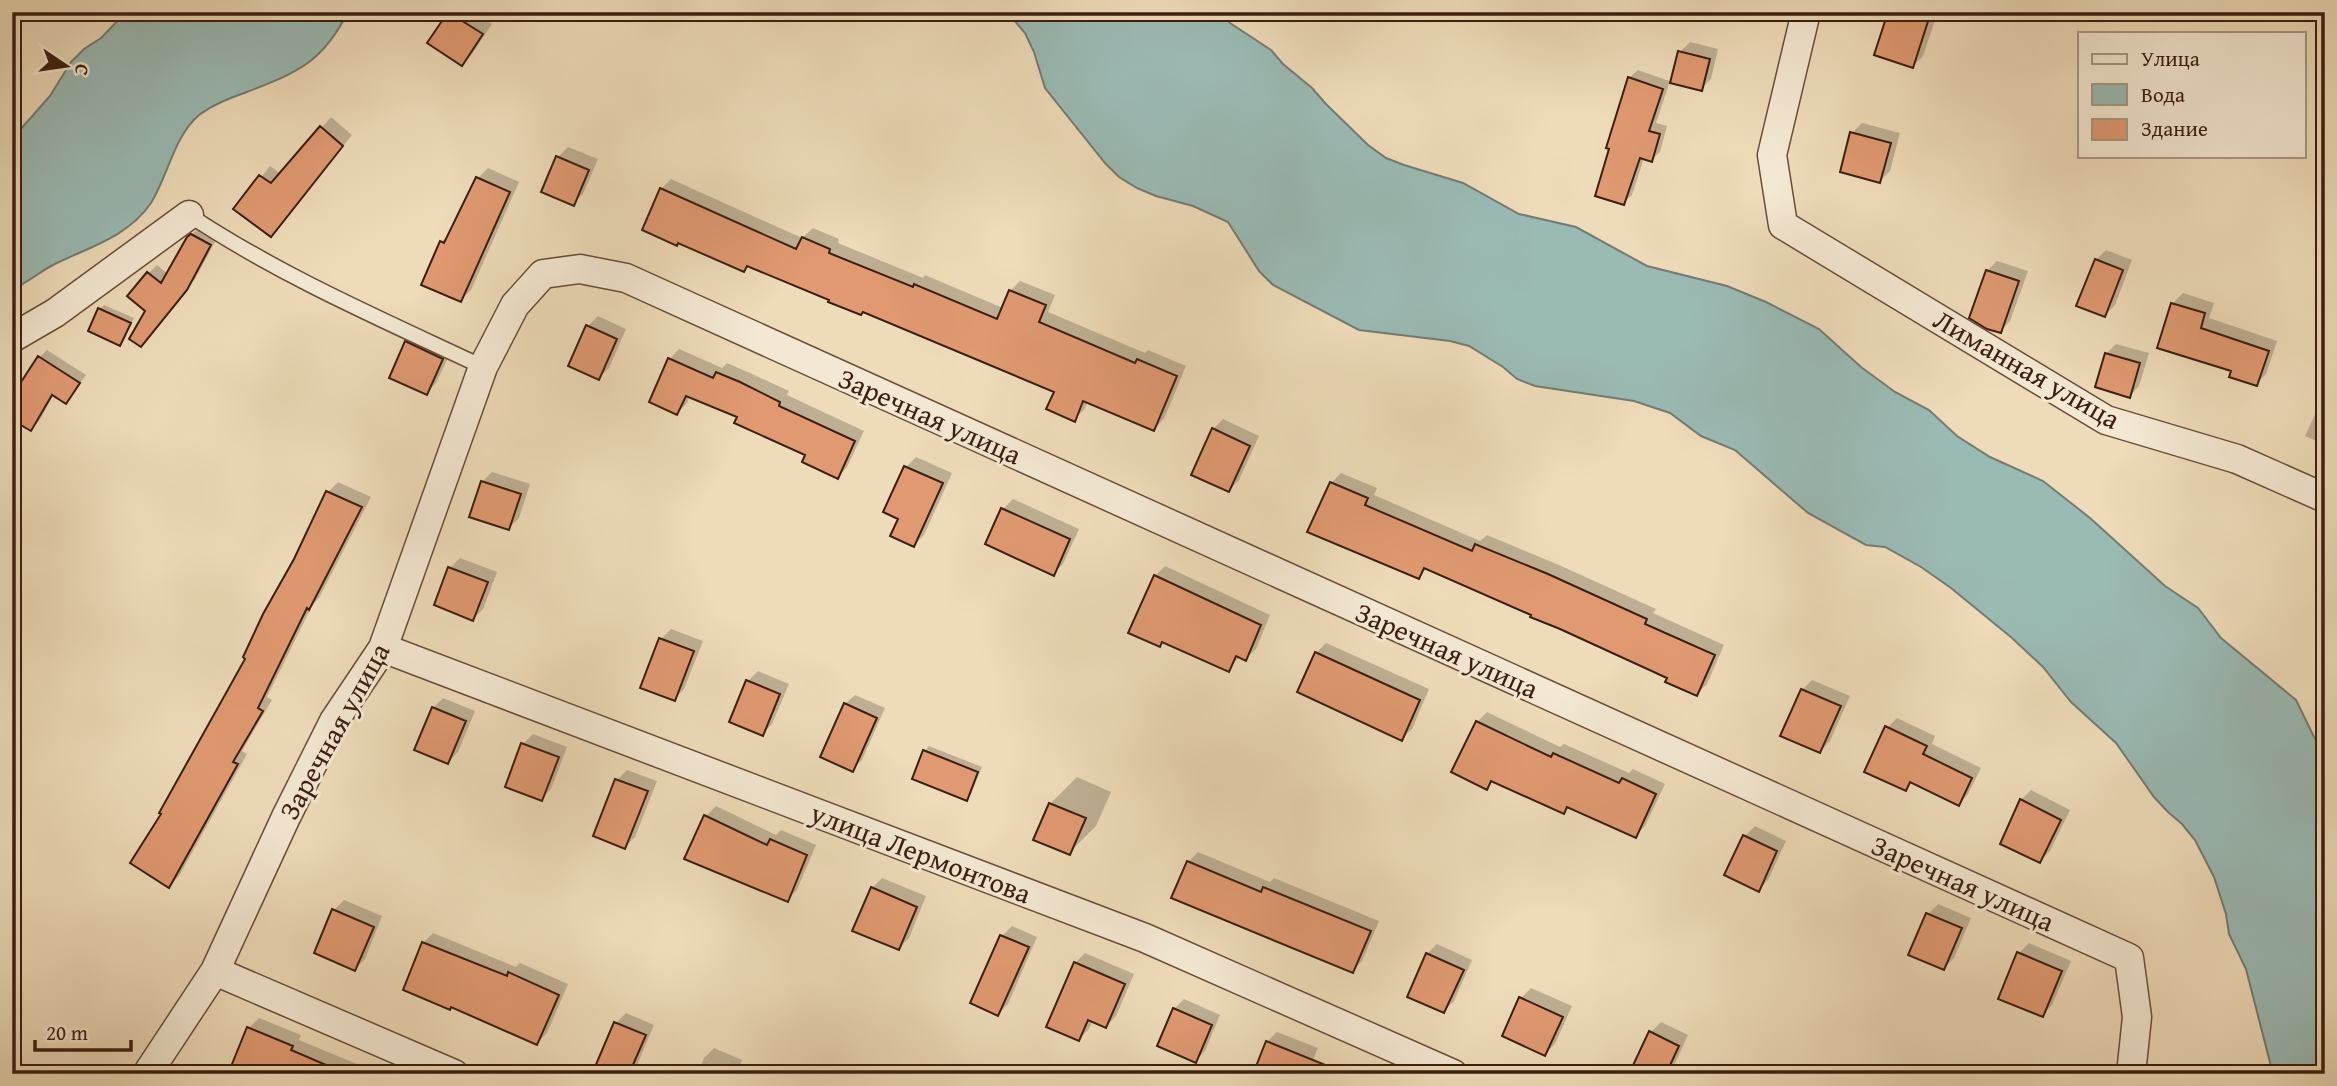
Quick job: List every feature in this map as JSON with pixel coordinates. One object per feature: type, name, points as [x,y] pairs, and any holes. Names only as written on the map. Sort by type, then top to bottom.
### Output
[{"type":"street","name":"Лиманная улица","points":[[1806,12],[1773,155],[1783,225],[2106,420],[2236,459],[2325,498]]},
{"type":"street","points":[[12,338],[55,313],[189,215]]},
{"type":"street","name":"Заречная улица","points":[[147,1074],[215,971],[334,721],[383,648],[482,367],[515,305],[543,274],[580,269],[626,278],[2129,958],[2137,1017],[2131,1074]]},
{"type":"street","name":"улица Лермонтова","points":[[383,648],[1145,938],[1453,1074]]},
{"type":"street","points":[[215,971],[454,1074]]},
{"type":"lane","points":[[189,215],[234,245],[482,367]]},
{"type":"water","points":[[126,12],[348,12],[328,43],[307,64],[199,115],[177,145],[151,203],[130,225],[12,289],[12,139],[50,96],[71,62],[101,38]]},
{"type":"water","points":[[1007,12],[1221,12],[1230,23],[1271,50],[1368,145],[1386,158],[1463,183],[1519,214],[1576,227],[1647,266],[1727,286],[1819,329],[1861,367],[1895,392],[1929,410],[1957,436],[1990,457],[2043,481],[2090,518],[2165,586],[2198,608],[2221,638],[2296,700],[2325,755],[2325,1074],[2273,1074],[2246,969],[2229,934],[2226,914],[2214,877],[2195,840],[2154,797],[2116,743],[2071,702],[2043,667],[1951,588],[1885,547],[1866,545],[1808,513],[1735,450],[1701,436],[1670,413],[1634,401],[1535,386],[1517,379],[1469,346],[1450,341],[1359,330],[1273,285],[1259,271],[1228,222],[1193,206],[1137,188],[1119,177],[1105,163],[1045,88],[1025,33]]},
{"type":"building","points":[[448,12],[483,34],[462,66],[427,43]]},
{"type":"building","points":[[1888,12],[1931,12],[1913,68],[1874,55]]},
{"type":"building","points":[[1678,51],[1710,59],[1702,91],[1670,83]]},
{"type":"building","points":[[1628,77],[1663,89],[1649,131],[1660,134],[1652,162],[1640,158],[1624,205],[1595,196],[1609,149],[1606,148]]},
{"type":"building","points":[[320,126],[343,146],[271,237],[233,209],[259,175],[271,183]]},
{"type":"building","points":[[1850,132],[1891,143],[1880,183],[1840,172]]},
{"type":"building","points":[[556,156],[589,170],[574,206],[541,192]]},
{"type":"building","points":[[476,177],[510,192],[461,302],[421,285],[440,241],[444,243]]},
{"type":"building","points":[[660,188],[796,249],[802,237],[830,249],[829,253],[913,287],[914,284],[997,319],[1009,290],[1046,305],[1039,322],[1135,363],[1137,359],[1177,376],[1154,431],[1083,401],[1075,422],[1046,409],[1054,392],[863,312],[861,315],[828,302],[829,300],[747,266],[744,272],[642,230]]},
{"type":"building","points":[[191,234],[211,245],[187,290],[141,347],[129,339],[145,311],[127,296],[147,272],[161,283]]},
{"type":"building","points":[[2095,259],[2123,270],[2105,317],[2076,306]]},
{"type":"building","points":[[1986,270],[2019,281],[2001,333],[1987,329],[1969,318]]},
{"type":"building","points":[[2171,303],[2205,313],[2201,328],[2269,351],[2257,386],[2229,377],[2231,371],[2157,348]]},
{"type":"building","points":[[98,308],[131,323],[120,346],[88,331]]},
{"type":"building","points":[[586,325],[617,339],[599,380],[568,366]]},
{"type":"building","points":[[405,341],[443,359],[427,395],[389,378]]},
{"type":"building","points":[[2105,353],[2140,363],[2130,398],[2095,387]]},
{"type":"building","points":[[38,356],[80,383],[66,404],[52,395],[31,431],[12,420],[12,396]]},
{"type":"building","points":[[668,358],[713,378],[716,372],[740,382],[780,402],[779,406],[855,441],[838,479],[802,462],[805,455],[734,423],[737,417],[686,396],[677,415],[649,402]]},
{"type":"building","points":[[1212,428],[1250,446],[1229,492],[1191,475]]},
{"type":"building","points":[[904,466],[943,483],[914,547],[890,536],[898,519],[883,512]]},
{"type":"building","points":[[481,481],[521,494],[509,530],[469,517]]},
{"type":"building","points":[[1330,482],[1368,498],[1365,505],[1472,551],[1475,544],[1548,574],[1647,619],[1645,624],[1715,655],[1697,696],[1665,682],[1667,678],[1424,568],[1419,579],[1307,532]]},
{"type":"building","points":[[326,491],[362,507],[309,610],[307,608],[258,708],[263,711],[233,762],[238,764],[169,888],[130,863],[161,814],[159,813],[245,659],[243,657],[263,614],[294,559]]},
{"type":"building","points":[[1001,508],[1070,539],[1054,576],[985,544]]},
{"type":"building","points":[[448,567],[488,582],[473,621],[434,605]]},
{"type":"building","points":[[1154,575],[1261,625],[1246,661],[1236,656],[1229,672],[1162,642],[1160,647],[1128,633]]},
{"type":"building","points":[[659,638],[694,651],[675,701],[640,688]]},
{"type":"building","points":[[1315,652],[1420,700],[1402,741],[1297,692]]},
{"type":"building","points":[[746,680],[780,694],[763,736],[729,722]]},
{"type":"building","points":[[1801,689],[1841,706],[1820,753],[1780,736]]},
{"type":"building","points":[[844,703],[877,718],[853,772],[820,757]]},
{"type":"building","points":[[432,707],[466,721],[448,764],[414,750]]},
{"type":"building","points":[[1476,721],[1551,757],[1553,753],[1619,783],[1622,778],[1656,794],[1636,838],[1567,807],[1564,814],[1491,781],[1487,790],[1451,772]]},
{"type":"building","points":[[1885,726],[1927,746],[1923,754],[1972,778],[1959,806],[1910,782],[1906,791],[1864,772]]},
{"type":"building","points":[[521,743],[559,757],[542,801],[505,787]]},
{"type":"building","points":[[923,750],[978,772],[967,801],[912,779]]},
{"type":"building","points":[[615,779],[648,791],[625,849],[593,836]]},
{"type":"building","points":[[2020,799],[2061,820],[2040,863],[2000,844]]},
{"type":"building","points":[[1049,803],[1086,818],[1070,855],[1033,840]]},
{"type":"building","points":[[704,815],[767,845],[770,839],[807,855],[788,902],[684,859]]},
{"type":"building","points":[[1743,835],[1777,851],[1759,892],[1724,875]]},
{"type":"building","points":[[1187,861],[1261,892],[1263,887],[1371,931],[1353,973],[1171,898]]},
{"type":"building","points":[[871,887],[917,907],[899,950],[852,931]]},
{"type":"building","points":[[332,909],[374,927],[355,971],[314,953]]},
{"type":"building","points":[[1926,913],[1962,928],[1944,970],[1908,955]]},
{"type":"building","points":[[1000,935],[1029,947],[998,1016],[970,1003]]},
{"type":"building","points":[[422,942],[507,976],[508,972],[559,995],[537,1045],[451,1007],[450,1010],[403,990]]},
{"type":"building","points":[[2017,952],[2062,971],[2043,1017],[1998,999]]},
{"type":"building","points":[[1426,953],[1464,970],[1444,1013],[1407,997]]},
{"type":"building","points":[[1074,962],[1125,984],[1106,1028],[1088,1020],[1079,1041],[1046,1027]]},
{"type":"building","points":[[1519,997],[1563,1017],[1545,1056],[1502,1036]]},
{"type":"building","points":[[1173,1008],[1212,1025],[1196,1063],[1157,1046]]},
{"type":"building","points":[[614,1022],[646,1035],[629,1074],[592,1074]]},
{"type":"building","points":[[247,1027],[293,1046],[291,1050],[347,1074],[228,1074]]},
{"type":"building","points":[[1649,1031],[1679,1046],[1666,1074],[1629,1074]]},
{"type":"building","points":[[1266,1041],[1345,1073],[1345,1074],[1253,1074]]}]
